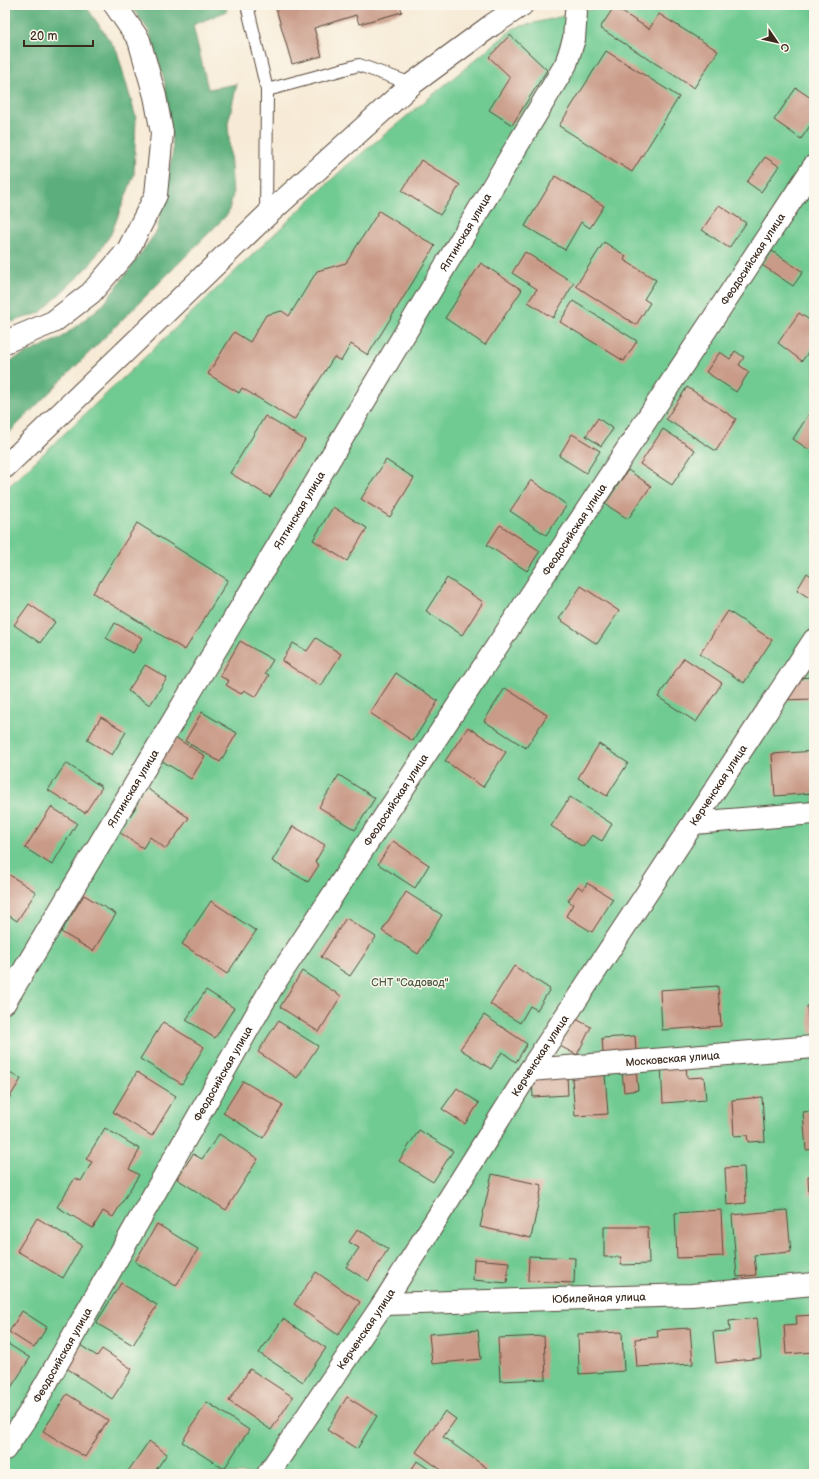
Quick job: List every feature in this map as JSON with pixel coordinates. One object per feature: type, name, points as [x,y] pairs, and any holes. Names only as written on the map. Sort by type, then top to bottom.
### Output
[{"type":"street","points":[[5,342],[53,322],[91,293],[128,250],[156,195],[162,133],[155,96],[139,40],[115,5]]},
{"type":"street","points":[[5,467],[266,216],[412,84],[492,25],[522,5]]},
{"type":"street","name":"Ялтинская улица","points":[[5,1002],[566,64],[574,39],[577,7]]},
{"type":"street","name":"Феодосийская улица","points":[[5,1449],[28,1415],[272,987],[814,166]]},
{"type":"street","name":"Керченская улица","points":[[268,1474],[383,1304],[530,1070],[814,640]]},
{"type":"street","points":[[694,823],[814,813]]},
{"type":"street","name":"Московская улица","points":[[530,1070],[814,1046]]},
{"type":"street","name":"Юбилейная улица","points":[[383,1304],[692,1295],[814,1284]]},
{"type":"lane","points":[[247,5],[267,90],[266,216]]},
{"type":"lane","points":[[267,90],[359,65],[412,84]]},
{"type":"green space","points":[[5,5],[85,5],[117,51],[136,118],[134,175],[111,234],[89,266],[40,313],[5,324]]},
{"type":"green space","points":[[130,5],[225,5],[227,11],[193,25],[208,89],[237,84],[228,123],[233,194],[228,214],[5,437],[5,362],[61,338],[104,304],[157,231],[173,151],[164,79],[149,31]]},
{"type":"green space","name":"СНТ \"Садовод\"","points":[[609,5],[814,5],[814,1474],[5,1474],[5,490],[345,167],[514,28]]},
{"type":"building","points":[[275,5],[400,5],[402,12],[359,24],[356,15],[314,28],[322,56],[292,64]]},
{"type":"building","points":[[614,7],[649,29],[659,14],[718,51],[694,88],[600,28]]},
{"type":"building","points":[[510,35],[547,70],[512,125],[489,110],[510,77],[489,57]]},
{"type":"building","points":[[606,51],[679,97],[632,172],[559,126]]},
{"type":"building","points":[[796,88],[814,100],[814,120],[801,139],[774,120]]},
{"type":"building","points":[[765,157],[779,166],[761,192],[747,182]]},
{"type":"building","points":[[421,160],[460,185],[440,215],[402,191]]},
{"type":"building","points":[[555,176],[604,206],[590,228],[581,222],[565,250],[525,226]]},
{"type":"building","points":[[719,205],[746,223],[729,248],[702,230]]},
{"type":"building","points":[[379,211],[435,246],[368,355],[351,344],[341,361],[334,357],[294,420],[242,388],[239,393],[208,374],[234,332],[250,342],[266,315],[282,311],[289,316],[317,271],[346,263]]},
{"type":"building","points":[[604,242],[626,256],[624,260],[656,280],[644,299],[650,303],[636,325],[576,286]]},
{"type":"building","points":[[772,251],[803,272],[793,286],[762,265]]},
{"type":"building","points":[[525,252],[574,283],[553,318],[528,302],[537,289],[512,273]]},
{"type":"building","points":[[481,263],[522,290],[485,345],[445,318]]},
{"type":"building","points":[[573,301],[637,341],[624,361],[560,322]]},
{"type":"building","points":[[799,313],[814,323],[814,344],[802,361],[778,343]]},
{"type":"building","points":[[735,351],[744,357],[739,365],[749,372],[736,392],[706,372],[720,352],[730,359]]},
{"type":"building","points":[[687,387],[736,419],[716,451],[666,419]]},
{"type":"building","points":[[814,406],[814,453],[793,439]]},
{"type":"building","points":[[265,416],[305,440],[270,497],[230,473]]},
{"type":"building","points":[[598,418],[613,429],[601,446],[586,436]]},
{"type":"building","points":[[663,429],[695,450],[672,485],[640,464]]},
{"type":"building","points":[[572,434],[600,451],[586,473],[559,456]]},
{"type":"building","points":[[386,460],[414,478],[390,517],[361,499]]},
{"type":"building","points":[[628,470],[651,486],[628,519],[605,504]]},
{"type":"building","points":[[531,480],[567,505],[546,535],[510,511]]},
{"type":"building","points":[[333,507],[367,528],[347,561],[313,540]]},
{"type":"building","points":[[137,523],[228,580],[185,650],[93,593]]},
{"type":"building","points":[[500,525],[540,551],[527,571],[487,545]]},
{"type":"building","points":[[807,573],[814,578],[814,601],[797,590]]},
{"type":"building","points":[[447,578],[483,602],[462,635],[426,611]]},
{"type":"building","points":[[581,586],[619,611],[597,644],[559,619]]},
{"type":"building","points":[[29,604],[55,622],[40,643],[14,625]]},
{"type":"building","points":[[728,611],[772,640],[744,683],[700,654]]},
{"type":"building","points":[[115,623],[142,638],[133,653],[106,638]]},
{"type":"building","points":[[316,638],[341,654],[321,686],[282,661],[293,643],[307,651]]},
{"type":"building","points":[[240,641],[273,660],[265,673],[269,675],[256,697],[244,690],[241,694],[226,685],[229,681],[220,676]]},
{"type":"building","points":[[684,658],[722,683],[696,722],[658,697]]},
{"type":"building","points":[[145,665],[167,678],[150,705],[128,691]]},
{"type":"building","points":[[396,673],[438,701],[413,741],[370,713]]},
{"type":"building","points":[[814,677],[814,699],[781,700],[796,678]]},
{"type":"building","points":[[505,688],[547,715],[526,748],[484,721]]},
{"type":"building","points":[[202,712],[237,733],[220,762],[185,741]]},
{"type":"building","points":[[101,717],[126,732],[112,755],[87,740]]},
{"type":"building","points":[[468,727],[506,752],[483,787],[445,761]]},
{"type":"building","points":[[173,736],[205,756],[191,779],[159,759]]},
{"type":"building","points":[[599,744],[628,763],[607,796],[578,778]]},
{"type":"building","points":[[814,751],[814,793],[775,796],[772,754]]},
{"type":"building","points":[[66,763],[102,787],[85,813],[48,790]]},
{"type":"building","points":[[339,775],[375,798],[355,830],[319,807]]},
{"type":"building","points":[[145,787],[189,818],[166,849],[150,837],[143,848],[119,832],[136,807],[133,805]]},
{"type":"building","points":[[570,797],[612,824],[602,841],[592,835],[583,847],[551,826]]},
{"type":"building","points":[[51,807],[77,823],[52,865],[25,848]]},
{"type":"building","points":[[293,826],[325,845],[315,862],[319,865],[308,882],[272,861]]},
{"type":"building","points":[[393,841],[429,865],[415,888],[378,864]]},
{"type":"building","points":[[5,872],[36,892],[17,921],[5,913]]},
{"type":"building","points":[[587,883],[613,899],[592,932],[566,916],[573,904],[568,901],[578,886],[583,890]]},
{"type":"building","points":[[406,892],[442,915],[418,954],[382,931]]},
{"type":"building","points":[[84,895],[116,914],[93,951],[61,932]]},
{"type":"building","points":[[211,901],[256,931],[227,974],[182,944]]},
{"type":"building","points":[[346,918],[376,937],[350,976],[321,957]]},
{"type":"building","points":[[514,966],[550,989],[537,1010],[530,1006],[520,1023],[490,1004]]},
{"type":"building","points":[[302,971],[341,996],[319,1032],[280,1007]]},
{"type":"building","points":[[718,986],[721,1026],[662,1030],[660,990]]},
{"type":"building","points":[[206,990],[234,1008],[215,1038],[186,1020]]},
{"type":"building","points":[[814,1005],[814,1033],[810,1033],[807,1006]]},
{"type":"building","points":[[484,1015],[527,1044],[516,1062],[502,1052],[491,1069],[460,1049]]},
{"type":"building","points":[[574,1018],[591,1027],[577,1055],[560,1046]]},
{"type":"building","points":[[278,1021],[318,1046],[297,1078],[258,1052]]},
{"type":"building","points":[[163,1022],[204,1047],[182,1084],[140,1059]]},
{"type":"building","points":[[635,1036],[636,1051],[603,1053],[602,1038]]},
{"type":"building","points":[[686,1064],[687,1078],[704,1077],[706,1100],[663,1103],[661,1066]]},
{"type":"building","points":[[5,1069],[21,1079],[5,1105]]},
{"type":"building","points":[[636,1070],[638,1090],[624,1092],[622,1071]]},
{"type":"building","points":[[137,1072],[176,1096],[152,1136],[113,1112]]},
{"type":"building","points":[[605,1074],[608,1114],[575,1116],[572,1077]]},
{"type":"building","points":[[567,1076],[568,1095],[533,1097],[532,1078]]},
{"type":"building","points":[[243,1081],[283,1105],[263,1138],[223,1113]]},
{"type":"building","points":[[457,1088],[479,1103],[465,1124],[442,1109]]},
{"type":"building","points":[[762,1097],[765,1141],[748,1142],[747,1135],[734,1136],[732,1100]]},
{"type":"building","points":[[814,1111],[814,1149],[806,1150],[803,1112]]},
{"type":"building","points":[[105,1128],[140,1149],[129,1169],[139,1175],[113,1217],[103,1211],[93,1228],[57,1207],[75,1178],[81,1181],[92,1162],[86,1159]]},
{"type":"building","points":[[419,1130],[453,1151],[433,1182],[399,1161]]},
{"type":"building","points":[[219,1134],[258,1159],[226,1210],[177,1179],[193,1154],[202,1159]]},
{"type":"building","points":[[744,1167],[746,1203],[727,1205],[725,1168]]},
{"type":"building","points":[[492,1174],[542,1185],[531,1238],[480,1227]]},
{"type":"building","points":[[808,1176],[814,1176],[814,1195],[809,1195]]},
{"type":"building","points":[[721,1210],[723,1256],[677,1258],[675,1213]]},
{"type":"building","points":[[787,1210],[791,1252],[754,1255],[756,1275],[737,1277],[732,1215]]},
{"type":"building","points":[[37,1218],[82,1245],[63,1278],[17,1251]]},
{"type":"building","points":[[157,1224],[198,1249],[176,1286],[135,1262]]},
{"type":"building","points":[[604,1227],[648,1227],[649,1264],[621,1265],[621,1257],[604,1257]]},
{"type":"building","points":[[358,1229],[388,1249],[368,1281],[346,1267],[359,1248],[349,1242]]},
{"type":"building","points":[[529,1256],[575,1258],[574,1283],[528,1281]]},
{"type":"building","points":[[474,1259],[509,1262],[507,1283],[473,1280]]},
{"type":"building","points":[[316,1272],[360,1302],[338,1335],[294,1304]]},
{"type":"building","points":[[121,1283],[157,1305],[133,1345],[96,1323]]},
{"type":"building","points":[[22,1311],[47,1327],[34,1348],[9,1332]]},
{"type":"building","points":[[814,1315],[814,1352],[786,1354],[784,1325],[797,1324],[796,1316]]},
{"type":"building","points":[[757,1318],[761,1358],[716,1363],[713,1332],[730,1331],[729,1321]]},
{"type":"building","points":[[283,1319],[326,1348],[303,1382],[259,1353]]},
{"type":"building","points":[[690,1328],[693,1364],[637,1367],[635,1339],[658,1337],[657,1330]]},
{"type":"building","points":[[478,1330],[481,1359],[432,1364],[429,1334]]},
{"type":"building","points":[[622,1332],[624,1371],[579,1374],[578,1334]]},
{"type":"building","points":[[544,1336],[546,1379],[500,1381],[498,1338]]},
{"type":"building","points":[[5,1342],[30,1358],[5,1397]]},
{"type":"building","points":[[80,1345],[97,1356],[102,1349],[132,1369],[112,1399],[65,1367]]},
{"type":"building","points":[[250,1369],[293,1397],[271,1430],[229,1401]]},
{"type":"building","points":[[67,1394],[108,1420],[85,1457],[43,1431]]},
{"type":"building","points":[[347,1397],[377,1416],[357,1449],[327,1430]]},
{"type":"building","points":[[207,1402],[249,1430],[224,1469],[182,1442]]},
{"type":"building","points":[[445,1411],[456,1419],[443,1437],[487,1468],[483,1474],[447,1474],[416,1452]]},
{"type":"building","points":[[149,1441],[167,1454],[153,1474],[126,1474]]},
{"type":"building","points":[[417,1461],[433,1472],[432,1474],[409,1474]]}]
